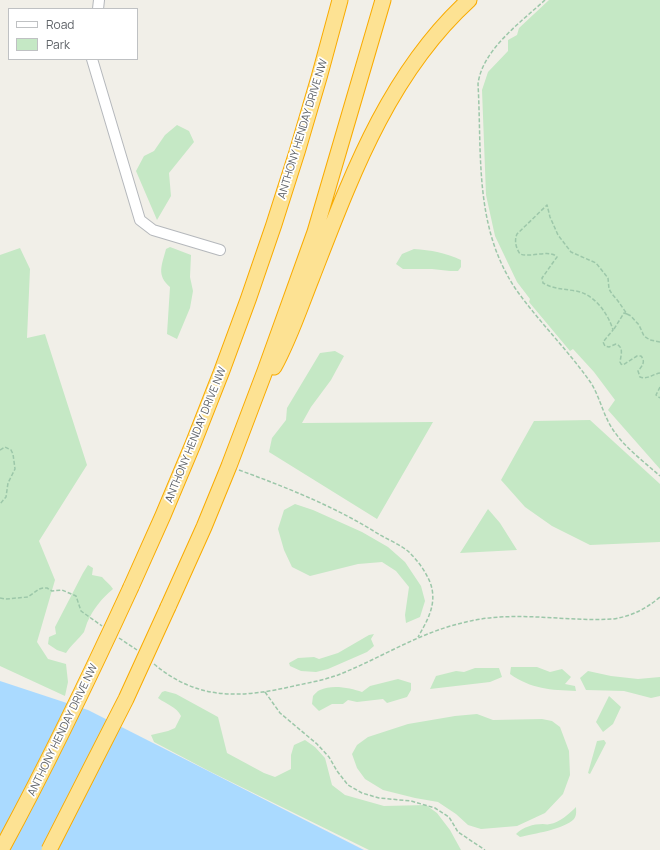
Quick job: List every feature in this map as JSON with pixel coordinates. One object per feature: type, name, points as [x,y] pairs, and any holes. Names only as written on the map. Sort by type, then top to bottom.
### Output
[{"type":"highway","name":"ANTHONY HENDAY DRIVE NW","points":[[1,850],[37,784],[87,684],[160,524],[199,430],[258,273],[292,167],[327,50],[340,0]]},
{"type":"highway","points":[[49,850],[126,700],[204,526],[229,466],[315,232],[383,0]]},
{"type":"highway","points":[[251,408],[285,348],[312,277],[360,160],[388,101],[423,50],[448,21],[469,0]]},
{"type":"lane","points":[[92,60],[140,220],[153,230],[220,250]]},
{"type":"path","points":[[545,0],[501,41],[483,65],[479,77],[482,190],[486,219],[498,255],[514,286],[591,383],[614,432],[638,458],[660,476]]},
{"type":"path","points":[[613,330],[605,313],[592,298],[585,293],[553,288],[543,283],[542,278],[557,256],[554,254],[524,255],[520,254],[517,250],[515,240],[517,234],[547,205],[550,217],[558,235],[571,252],[592,261],[602,270],[608,278],[609,289],[612,294],[627,314],[631,316],[638,325],[644,336],[650,340],[660,342]]},
{"type":"path","points":[[627,314],[624,313],[603,342],[605,346],[609,347],[616,344],[620,346],[622,350],[620,362],[623,365],[637,356],[642,356],[644,359],[643,363],[638,371],[640,377],[646,378],[653,374],[660,373]]},
{"type":"path","points":[[660,388],[656,394],[660,398]]},
{"type":"path","points":[[0,450],[5,447],[10,450],[13,454],[15,469],[8,483],[6,497],[0,504]]},
{"type":"path","points":[[229,466],[318,501],[365,525],[408,552],[425,573],[431,586],[432,593],[431,611],[418,637]]},
{"type":"path","points":[[0,598],[6,599],[28,597],[39,589],[43,588],[47,588],[52,591],[62,590],[76,596],[81,610],[95,622]]},
{"type":"path","points":[[151,661],[181,681],[207,691],[226,695],[265,692],[337,675],[418,637],[467,621],[500,617],[606,620],[620,618],[638,612],[660,597]]},
{"type":"path","points":[[116,636],[138,650]]},
{"type":"path","points":[[265,692],[280,712],[317,744],[329,757],[337,771],[348,785],[362,793],[379,798],[411,801],[436,808],[449,817],[458,832],[485,850]]},
{"type":"green space","points":[[549,0],[660,0],[660,469],[608,410],[615,400],[594,372],[573,349],[570,351],[529,302],[530,299],[517,282],[495,236],[486,195],[482,90],[488,72],[508,51],[508,40],[517,35],[519,28]]},
{"type":"green space","points":[[177,125],[189,131],[194,142],[169,173],[171,196],[157,220],[136,171],[144,156],[154,151],[165,135]]},
{"type":"green space","points":[[170,247],[191,255],[190,277],[193,291],[190,308],[177,339],[167,334],[170,287],[163,278],[161,270],[166,249]]},
{"type":"green space","points":[[20,248],[30,269],[27,338],[45,334],[87,465],[39,541],[55,580],[37,642],[48,659],[66,664],[68,682],[65,696],[0,666],[0,255]]},
{"type":"green space","points":[[414,249],[450,255],[461,260],[461,267],[458,271],[403,269],[396,264],[402,254]]},
{"type":"green space","points":[[335,351],[344,356],[331,380],[311,407],[302,423],[433,422],[377,519],[269,452],[272,438],[286,420],[287,408],[320,353]]},
{"type":"green space","points":[[590,420],[660,484],[660,542],[590,545],[552,526],[525,507],[501,480],[534,421]]},
{"type":"green space","points":[[295,504],[313,510],[362,532],[388,547],[405,562],[421,586],[425,601],[420,617],[406,623],[405,615],[409,587],[396,571],[382,562],[358,564],[310,576],[292,567],[284,550],[278,529],[284,510]]},
{"type":"green space","points":[[488,509],[500,523],[517,550],[460,553]]},
{"type":"green space","points":[[88,565],[93,568],[92,575],[102,577],[113,589],[98,604],[89,618],[84,632],[66,653],[57,650],[48,644],[49,637],[56,634],[55,627]]},
{"type":"green space","points":[[374,634],[371,639],[374,646],[367,652],[328,669],[316,672],[301,671],[290,666],[289,663],[298,658],[314,657],[319,659],[338,653],[369,635]]},
{"type":"green space","points":[[511,667],[537,667],[550,672],[562,669],[571,677],[565,684],[575,686],[576,691],[534,686],[510,674]]},
{"type":"green space","points":[[475,668],[499,668],[502,677],[490,682],[430,689],[436,676],[456,671],[464,672]]},
{"type":"green space","points":[[588,671],[611,676],[638,679],[660,677],[660,696],[651,698],[624,691],[586,690],[580,678]]},
{"type":"green space","points":[[398,679],[411,683],[411,690],[407,697],[387,703],[383,699],[357,702],[348,700],[343,704],[332,704],[319,711],[312,704],[313,696],[318,691],[325,688],[341,687],[362,692],[370,686]]},
{"type":"green space","points":[[165,691],[176,694],[218,717],[227,753],[264,773],[275,777],[291,769],[291,755],[294,745],[305,740],[315,747],[325,758],[332,785],[345,795],[384,806],[426,805],[437,813],[450,830],[461,850],[369,850],[209,771],[154,742],[151,735],[175,728],[181,716],[174,708],[158,698],[162,692]]},
{"type":"green space","points":[[609,696],[621,707],[613,724],[603,732],[596,722]]},
{"type":"green space","points":[[477,714],[493,720],[542,719],[552,721],[560,727],[569,751],[570,775],[563,794],[545,813],[517,826],[481,829],[468,825],[456,814],[438,802],[383,790],[365,779],[357,768],[352,754],[357,745],[368,737],[408,724]]},
{"type":"green space","points":[[604,740],[606,743],[590,774],[588,773],[597,741]]},
{"type":"green space","points":[[576,807],[574,819],[564,826],[520,837],[516,834],[522,829],[532,825],[557,822],[568,815]]},
{"type":"water","points":[[0,681],[88,710],[364,850],[0,850]]}]
